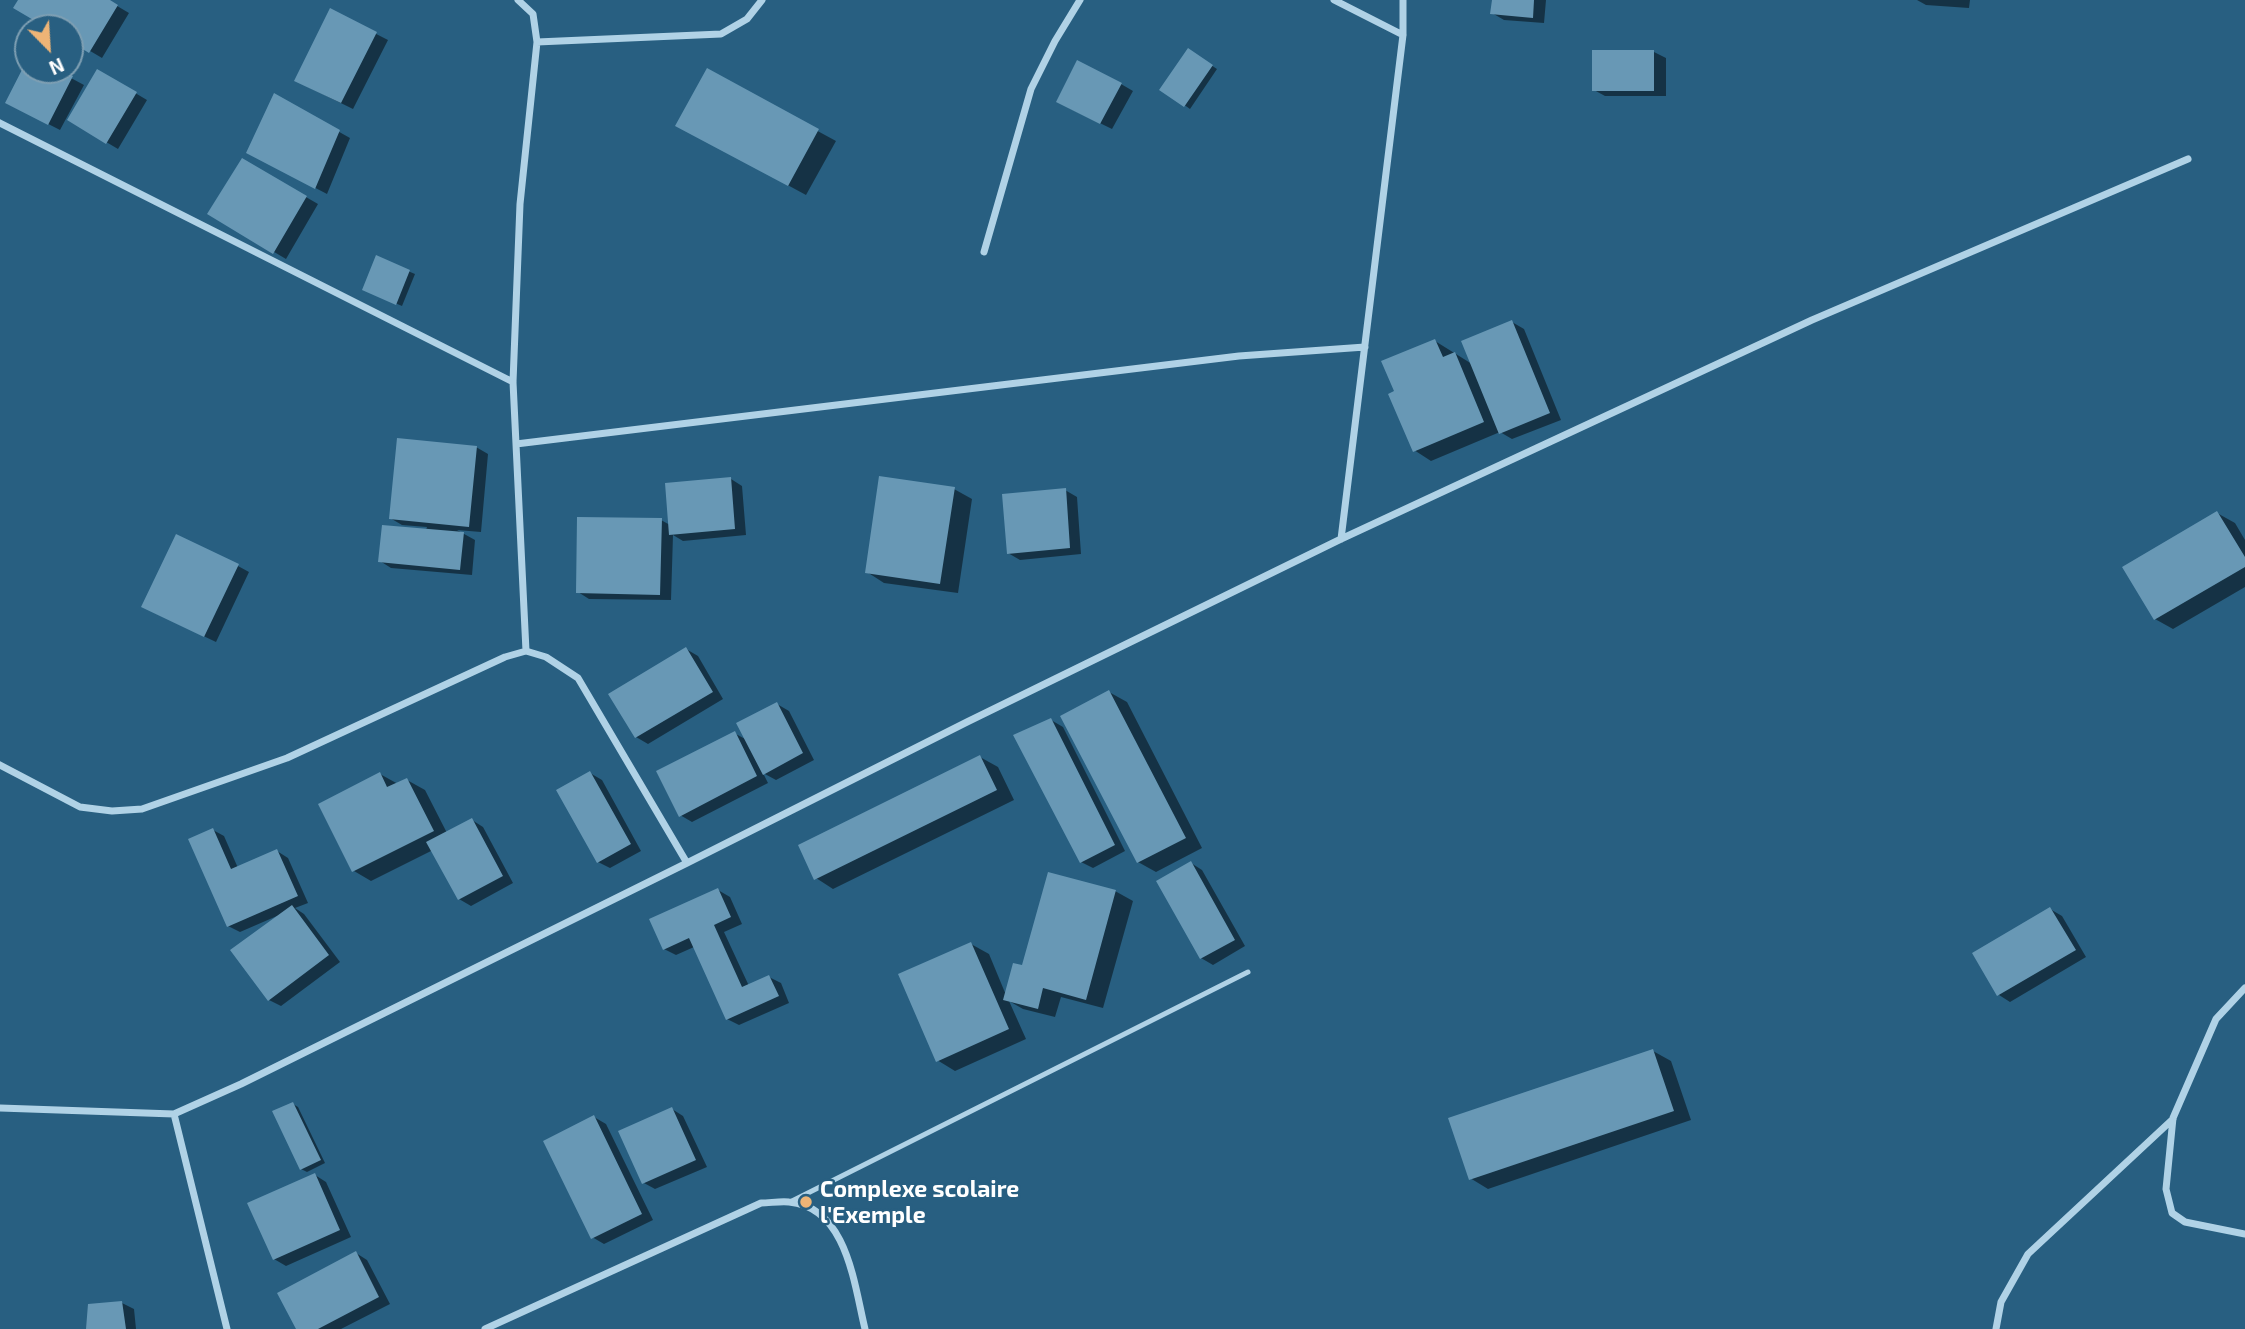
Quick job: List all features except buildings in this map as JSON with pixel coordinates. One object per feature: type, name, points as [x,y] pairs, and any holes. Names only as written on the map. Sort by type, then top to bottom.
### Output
[{"type":"street","points":[[518,0],[533,14],[537,42],[520,204],[513,382],[526,651]]},
{"type":"street","points":[[537,42],[721,34],[747,19],[762,0]]},
{"type":"street","points":[[984,252],[1031,89],[1055,41],[1080,0]]},
{"type":"street","points":[[1334,0],[1403,35]]},
{"type":"street","points":[[1341,539],[1403,35],[1404,0]]},
{"type":"street","points":[[0,123],[513,382]]},
{"type":"street","points":[[0,1108],[174,1114],[253,1078],[1341,539],[1812,320],[2188,159]]},
{"type":"street","points":[[516,444],[1239,356],[1365,347]]},
{"type":"street","points":[[0,765],[80,807],[112,811],[142,809],[287,758],[505,657],[526,651],[546,657],[578,677],[687,863]]},
{"type":"street","points":[[2245,988],[2216,1019],[2173,1118],[2166,1189],[2172,1213],[2185,1222],[2245,1234]]},
{"type":"street","points":[[174,1114],[227,1329]]},
{"type":"street","points":[[1996,1329],[2001,1302],[2028,1254],[2173,1118]]},
{"type":"street","points":[[485,1329],[761,1203],[790,1202],[817,1210],[837,1232],[850,1268],[864,1329]]},
{"type":"lane","points":[[790,1202],[1248,972]]},
{"type":"place","name":"Complexe scolaire l'Exemple","points":[[806,1202]]}]
